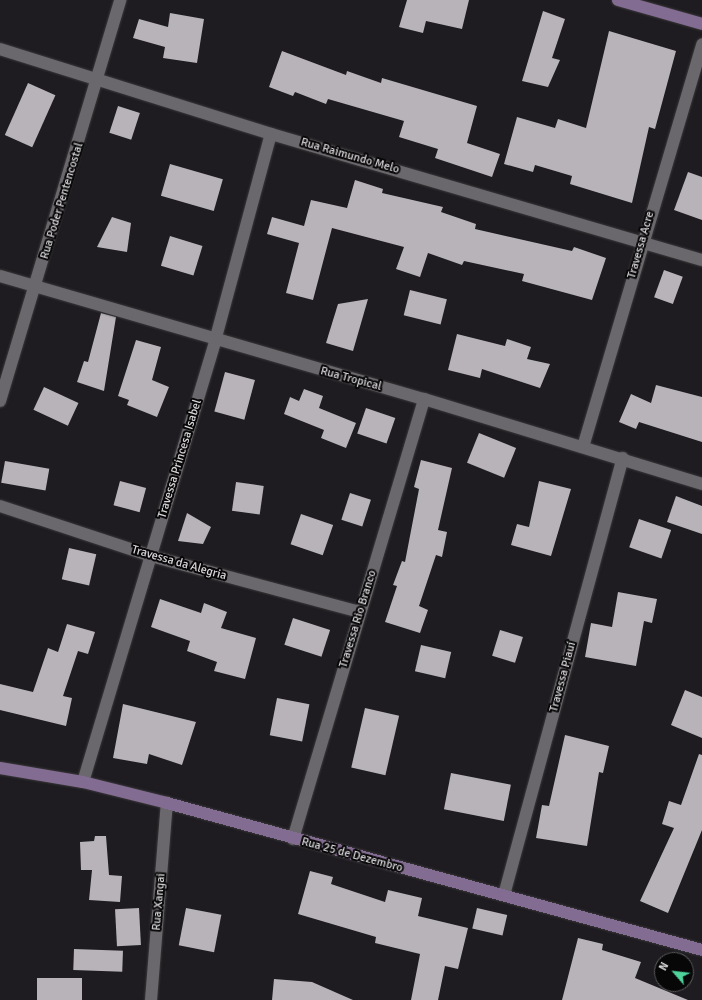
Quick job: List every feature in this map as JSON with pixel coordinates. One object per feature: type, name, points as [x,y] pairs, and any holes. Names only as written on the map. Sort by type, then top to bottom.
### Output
[{"type":"street","name":"Rua Poder Pentencostal","points":[[0,401],[99,80],[120,0]]},
{"type":"street","points":[[618,0],[702,24]]},
{"type":"street","name":"Travessa Acre","points":[[583,447],[642,241],[702,44]]},
{"type":"street","name":"Rua Raimundo Melo","points":[[0,49],[271,134],[642,241],[702,260]]},
{"type":"street","name":"Travessa Princesa Isabel","points":[[83,782],[215,341],[271,134]]},
{"type":"street","name":"Rua Tropical","points":[[0,276],[215,341],[424,399],[623,458],[702,484]]},
{"type":"street","name":"Travessa Rio Branco","points":[[293,838],[424,399]]},
{"type":"street","name":"Travessa Piauí","points":[[504,895],[623,458]]},
{"type":"street","name":"Travessa da Alegria","points":[[0,506],[151,556],[360,612]]},
{"type":"street","name":"Rua 25 de Dezembro","points":[[0,768],[83,782],[167,803],[702,950]]},
{"type":"street","name":"Rua Xangai","points":[[151,1000],[167,803]]},
{"type":"building","points":[[407,0],[469,0],[462,29],[426,21],[423,33],[399,27]]},
{"type":"building","points":[[543,11],[565,19],[552,58],[560,60],[548,87],[522,81]]},
{"type":"building","points":[[170,13],[204,19],[197,63],[163,58],[165,47],[133,38],[139,19],[168,27]]},
{"type":"building","points":[[609,31],[676,51],[655,129],[649,127],[632,203],[570,184],[572,176],[535,165],[533,172],[504,164],[517,117],[555,128],[558,119],[586,128]]},
{"type":"building","points":[[282,51],[346,75],[347,71],[381,83],[382,78],[477,106],[467,143],[500,154],[492,177],[435,158],[438,149],[399,137],[404,121],[328,99],[326,104],[295,92],[293,96],[269,87]]},
{"type":"building","points":[[28,83],[55,95],[32,147],[5,135]]},
{"type":"building","points":[[118,106],[140,113],[131,140],[109,133]]},
{"type":"building","points":[[170,164],[223,179],[214,211],[161,196]]},
{"type":"building","points":[[688,172],[702,177],[702,220],[674,210]]},
{"type":"building","points":[[355,180],[383,189],[382,193],[443,207],[441,212],[476,224],[475,229],[572,251],[574,247],[606,258],[592,300],[522,281],[524,274],[464,261],[462,265],[428,253],[420,277],[396,269],[404,247],[332,228],[313,300],[286,293],[299,243],[267,234],[272,217],[304,226],[311,200],[347,208]]},
{"type":"building","points":[[112,217],[131,223],[127,252],[97,247]]},
{"type":"building","points":[[170,236],[203,246],[193,276],[161,266]]},
{"type":"building","points":[[664,270],[683,277],[673,304],[654,297]]},
{"type":"building","points":[[410,290],[447,299],[441,324],[404,315]]},
{"type":"building","points":[[368,299],[353,351],[326,343],[338,304]]},
{"type":"building","points":[[101,313],[116,317],[104,391],[77,382],[84,361],[88,362]]},
{"type":"building","points":[[457,334],[505,346],[507,339],[531,347],[527,359],[550,364],[540,388],[482,369],[480,378],[448,370]]},
{"type":"building","points":[[136,340],[161,347],[152,380],[169,387],[157,417],[127,405],[129,400],[118,396]]},
{"type":"building","points":[[225,372],[255,380],[244,420],[214,412]]},
{"type":"building","points":[[656,385],[702,397],[702,442],[639,422],[636,429],[619,422],[631,394],[651,403]]},
{"type":"building","points":[[44,387],[78,403],[68,426],[33,410]]},
{"type":"building","points":[[304,389],[323,396],[319,408],[356,423],[346,448],[321,438],[324,430],[284,414],[290,397],[299,401]]},
{"type":"building","points":[[366,408],[395,418],[387,444],[357,434]]},
{"type":"building","points":[[479,433],[516,448],[504,478],[467,463]]},
{"type":"building","points":[[421,460],[452,468],[438,530],[447,532],[442,557],[436,555],[419,606],[428,610],[420,633],[385,622],[397,586],[393,585],[402,561],[405,562],[419,489],[414,487]]},
{"type":"building","points":[[5,461],[49,469],[45,490],[1,483]]},
{"type":"building","points":[[120,481],[146,488],[140,512],[114,505]]},
{"type":"building","points":[[539,481],[571,489],[551,556],[511,545],[517,524],[529,527]]},
{"type":"building","points":[[236,482],[264,486],[260,515],[232,511]]},
{"type":"building","points":[[350,493],[371,500],[362,526],[341,520]]},
{"type":"building","points":[[676,496],[702,506],[702,534],[667,522]]},
{"type":"building","points":[[187,513],[211,527],[203,544],[178,541]]},
{"type":"building","points":[[301,514],[333,525],[323,555],[291,544]]},
{"type":"building","points":[[639,519],[671,530],[661,558],[629,547]]},
{"type":"building","points":[[69,548],[96,554],[89,585],[62,579]]},
{"type":"building","points":[[618,592],[657,599],[652,623],[644,621],[636,666],[585,657],[591,623],[612,627]]},
{"type":"building","points":[[160,599],[201,613],[204,603],[227,612],[221,628],[256,638],[245,679],[214,671],[217,662],[187,651],[190,641],[151,627]]},
{"type":"building","points":[[293,618],[330,630],[321,657],[284,645]]},
{"type":"building","points":[[67,624],[95,632],[88,654],[78,651],[63,696],[72,698],[66,726],[0,710],[0,684],[33,692],[48,648],[58,652]]},
{"type":"building","points":[[500,630],[523,637],[515,663],[492,656]]},
{"type":"building","points":[[421,645],[451,652],[445,678],[415,671]]},
{"type":"building","points":[[685,690],[702,697],[702,738],[671,725]]},
{"type":"building","points":[[277,698],[309,704],[302,742],[270,735]]},
{"type":"building","points":[[123,704],[196,722],[182,765],[149,754],[147,764],[113,758]]},
{"type":"building","points":[[365,708],[399,716],[385,775],[351,767]]},
{"type":"building","points":[[565,735],[609,746],[603,773],[599,772],[587,846],[536,838],[542,805],[549,806]]},
{"type":"building","points":[[699,754],[702,755],[702,830],[668,913],[640,901],[674,828],[662,824],[669,801],[681,805]]},
{"type":"building","points":[[451,773],[511,785],[504,821],[444,809]]},
{"type":"building","points":[[95,836],[106,836],[109,875],[122,876],[120,902],[89,900],[92,870],[81,870],[80,842],[94,841]]},
{"type":"building","points":[[310,871],[333,877],[331,884],[385,902],[388,890],[422,898],[418,916],[468,928],[458,969],[445,966],[438,1000],[411,1000],[420,954],[375,943],[376,937],[298,914]]},
{"type":"building","points":[[139,908],[141,945],[117,946],[115,909]]},
{"type":"building","points":[[186,908],[221,915],[214,952],[179,945]]},
{"type":"building","points":[[477,908],[507,915],[502,935],[472,928]]},
{"type":"building","points":[[578,938],[603,944],[602,950],[641,962],[635,978],[654,986],[654,992],[669,992],[688,1000],[562,1000]]},
{"type":"building","points":[[74,949],[123,951],[122,972],[73,970]]},
{"type":"building","points":[[37,978],[82,978],[82,1000],[37,1000]]},
{"type":"building","points":[[274,979],[312,982],[353,1000],[272,1000]]}]
